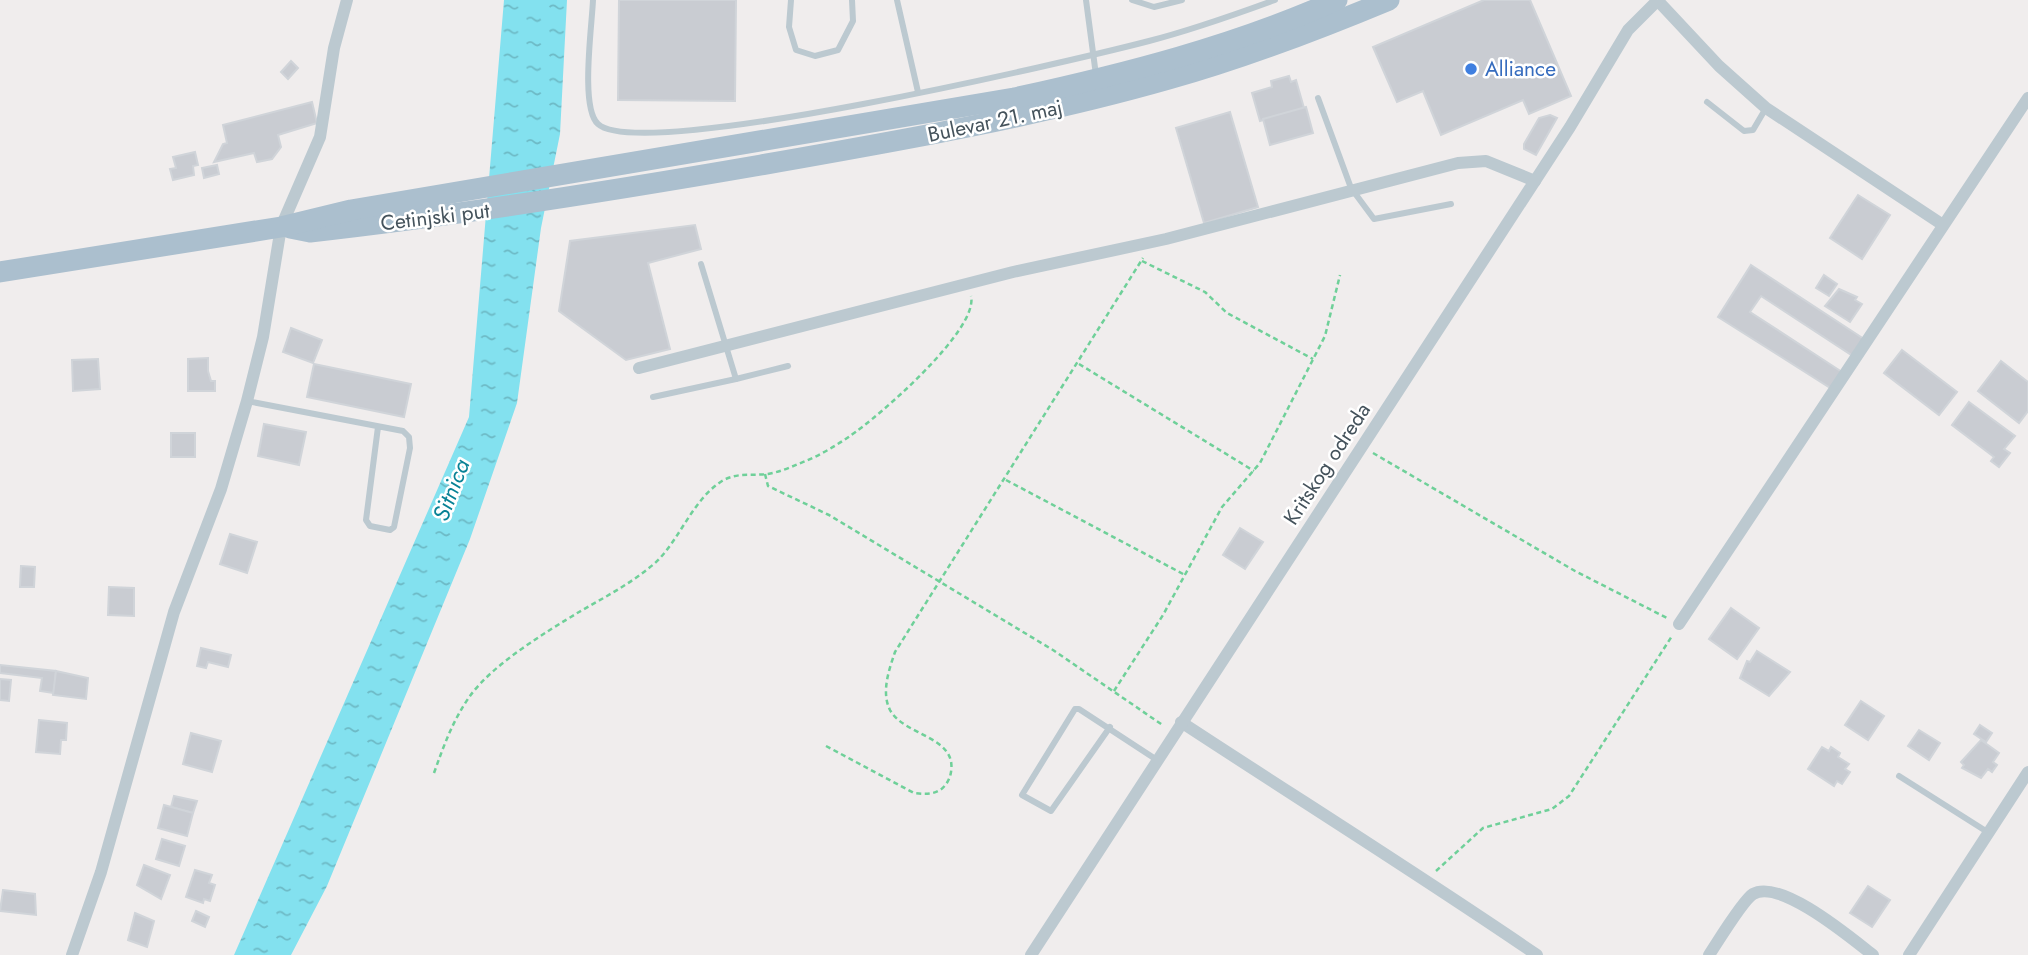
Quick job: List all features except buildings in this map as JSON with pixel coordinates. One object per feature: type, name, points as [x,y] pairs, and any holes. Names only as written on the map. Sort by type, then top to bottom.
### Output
[{"type":"main road","name":"Bulevar 21. maj","points":[[584,171],[697,142],[1014,98],[1096,80],[1214,46],[1337,0]]},
{"type":"main road","name":"Bulevar 21. maj","points":[[588,195],[842,151],[1081,103],[1239,58],[1389,0]]},
{"type":"main road","name":"Cetinjski put","points":[[282,227],[312,217],[584,171]]},
{"type":"main road","name":"Cetinjski put","points":[[282,227],[310,232],[464,214],[588,195]]},
{"type":"main road","points":[[0,272],[282,227]]},
{"type":"street","points":[[72,955],[101,872],[174,612],[221,489],[247,401],[263,337],[282,227],[320,136],[334,48],[347,0]]},
{"type":"street","points":[[1658,1],[1719,66],[1766,108],[1943,225]]},
{"type":"street","name":"Kritskog odreda","points":[[1031,955],[1535,181],[1628,30],[1658,1]]},
{"type":"street","points":[[1679,624],[2028,98]]},
{"type":"street","points":[[639,368],[1458,163],[1486,161],[1535,181]]},
{"type":"street","points":[[1178,728],[1427,879],[1537,955]]},
{"type":"street","points":[[1909,955],[2028,772]]},
{"type":"street","points":[[1709,955],[1749,897],[1767,890],[1780,893],[1827,921],[1873,955]]},
{"type":"lane","points":[[593,0],[589,100],[595,121],[607,131],[697,142],[1149,41],[1262,2],[1275,0]]},
{"type":"lane","points":[[791,0],[789,27],[796,50],[815,56],[838,50],[853,21],[852,0]]},
{"type":"lane","points":[[897,0],[918,92]]},
{"type":"lane","points":[[1086,0],[1096,80]]},
{"type":"lane","points":[[1132,0],[1154,7],[1182,0]]},
{"type":"lane","points":[[1318,98],[1351,188],[1374,219],[1451,204]]},
{"type":"lane","points":[[1707,102],[1744,131],[1753,130],[1766,108]]},
{"type":"lane","points":[[701,264],[736,379]]},
{"type":"lane","points":[[653,397],[788,366]]},
{"type":"lane","points":[[247,401],[403,431],[409,437],[410,448],[394,527],[390,530],[370,526],[366,520],[378,427]]},
{"type":"lane","points":[[1110,727],[1051,811],[1022,794],[1074,709],[1079,709],[1110,727],[1157,760]]},
{"type":"lane","points":[[1899,776],[1989,833]]},
{"type":"path","points":[[826,746],[914,793],[927,795],[940,790],[947,783],[951,760],[946,750],[901,724],[890,710],[886,693],[895,652],[1142,261],[1142,244]]},
{"type":"path","points":[[1142,261],[1205,292],[1227,313],[1313,359]]},
{"type":"path","points":[[1114,691],[1185,575],[1227,499],[1254,471],[1325,336],[1340,275]]},
{"type":"path","points":[[434,773],[448,732],[471,695],[498,668],[642,574],[657,561],[712,489],[740,474],[765,474],[827,450],[883,410],[959,332],[973,303],[968,284]]},
{"type":"path","points":[[1079,364],[1254,471]]},
{"type":"path","points":[[1362,446],[1575,571],[1679,624],[1569,796],[1552,809],[1483,828],[1427,879]]},
{"type":"path","points":[[765,474],[768,486],[829,515],[1178,728]]},
{"type":"path","points":[[1006,480],[1185,575]]},
{"type":"water","name":"Sitnica","points":[[504,0],[567,0],[560,134],[541,228],[517,403],[470,539],[327,886],[291,955],[234,955],[469,417]]},
{"type":"place","name":"Alliance","points":[[1471,69]]}]
